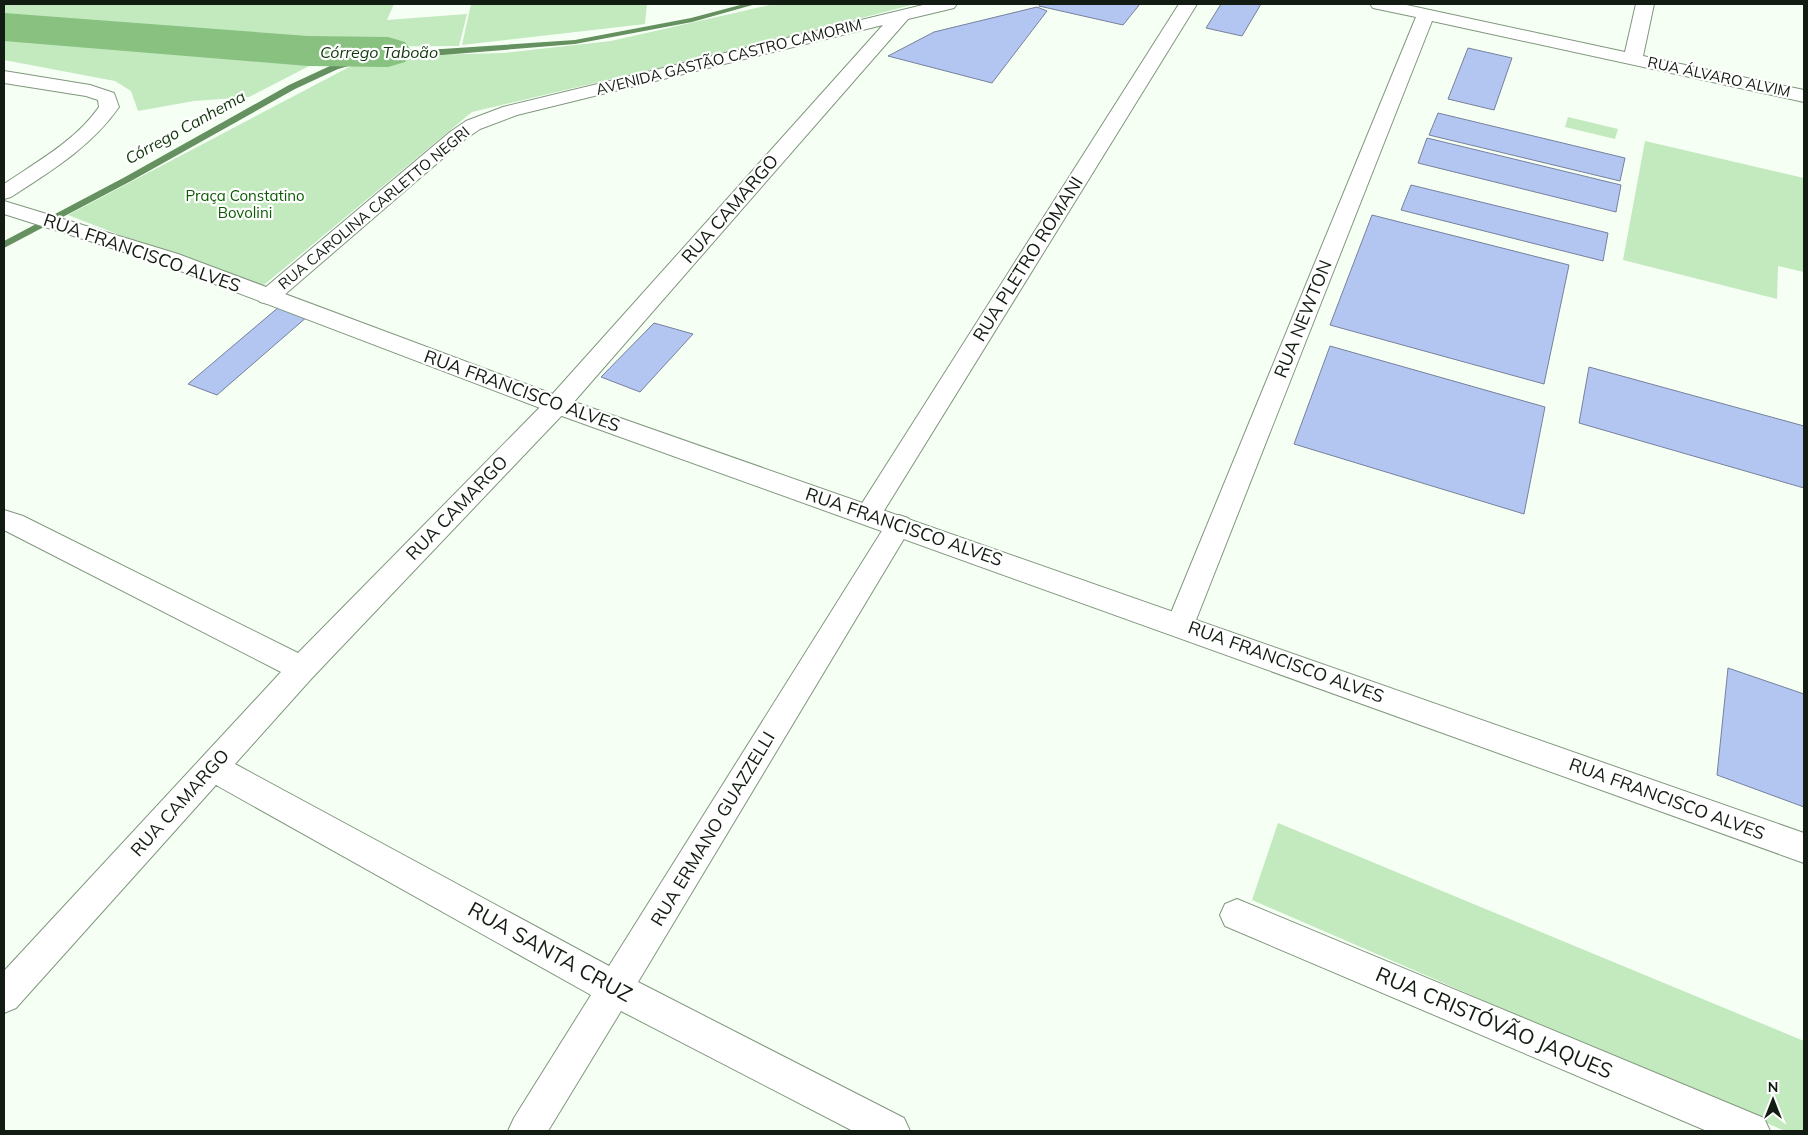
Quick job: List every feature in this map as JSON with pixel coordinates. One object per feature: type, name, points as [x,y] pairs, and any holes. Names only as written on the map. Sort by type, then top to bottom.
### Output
[{"type":"street","name":"AVENIDA GASTÃO CASTRO CAMORIM","points":[[510,111],[948,4]]},
{"type":"street","name":"RUA PLETRO ROMANI","points":[[868,514],[1188,4]]},
{"type":"street","points":[[1379,4],[1633,58],[1646,4]]},
{"type":"street","name":"RUA CAMARGO","points":[[4,996],[302,669],[557,405],[903,14]]},
{"type":"street","name":"RUA NEWTON","points":[[1180,625],[1426,14]]},
{"type":"street","name":"RUA ÁLVARO ALVIM","points":[[1633,58],[1804,96]]},
{"type":"street","points":[[4,77],[90,91],[106,97],[109,107],[94,129],[77,143],[4,193]]},
{"type":"street","name":"RUA CAROLINA CARLETTO NEGRI","points":[[268,297],[457,136],[473,126],[510,111]]},
{"type":"street","name":"RUA FRANCISCO ALVES","points":[[13,209],[170,260],[557,405],[1804,848]]},
{"type":"street","points":[[4,520],[23,527],[302,669]]},
{"type":"street","name":"RUA ERMANO GUAZZELLI","points":[[527,1131],[899,525]]},
{"type":"street","name":"RUA SANTA CRUZ","points":[[212,768],[615,989],[891,1131]]},
{"type":"street","name":"RUA CRISTÓVÃO JAQUES","points":[[1237,915],[1751,1131]]},
{"type":"green space","points":[[4,4],[394,4],[387,20],[467,14],[459,46],[315,47],[282,39],[4,19]]},
{"type":"green space","points":[[471,4],[647,4],[645,24],[462,45]]},
{"type":"green space","name":"Praça Constatino Bovolini","points":[[774,4],[915,4],[769,42],[472,112],[259,289],[68,215],[351,66],[391,56],[503,53],[611,41]]},
{"type":"green space","points":[[4,38],[105,42],[248,58],[315,63],[249,97],[194,101],[138,111],[131,91],[115,81],[4,60]]},
{"type":"green space","points":[[1568,117],[1618,129],[1615,139],[1565,127]]},
{"type":"green space","points":[[1645,141],[1804,178],[1804,272],[1778,266],[1777,299],[1623,260]]},
{"type":"green space","points":[[1278,823],[1804,1041],[1804,1131],[1785,1131],[1252,900]]},
{"type":"building","points":[[1040,4],[1140,4],[1123,25],[1039,6]]},
{"type":"building","points":[[1221,4],[1261,4],[1242,36],[1206,28]]},
{"type":"building","points":[[1037,7],[1047,11],[992,83],[888,56],[934,32]]},
{"type":"building","points":[[1468,48],[1512,58],[1494,110],[1448,99]]},
{"type":"building","points":[[1438,113],[1625,158],[1620,181],[1429,135]]},
{"type":"building","points":[[1427,138],[1621,185],[1616,212],[1418,163]]},
{"type":"building","points":[[1411,185],[1608,233],[1603,261],[1401,210]]},
{"type":"building","points":[[1372,215],[1569,265],[1544,384],[1330,325]]},
{"type":"building","points":[[280,306],[308,316],[217,395],[188,384]]},
{"type":"building","points":[[654,323],[693,334],[640,392],[601,377]]},
{"type":"building","points":[[1330,346],[1545,407],[1524,514],[1294,444]]},
{"type":"building","points":[[1589,367],[1804,426],[1804,488],[1579,423]]},
{"type":"building","points":[[1728,668],[1804,694],[1804,807],[1717,775]]},
{"type":"waterway","name":"Córrego Canhema","points":[[4,245],[128,179],[292,87],[335,67],[388,52],[442,52],[575,42],[692,20],[752,4]]},
{"type":"waterway","name":"Córrego Taboão","points":[[4,27],[308,51],[388,52]]}]
